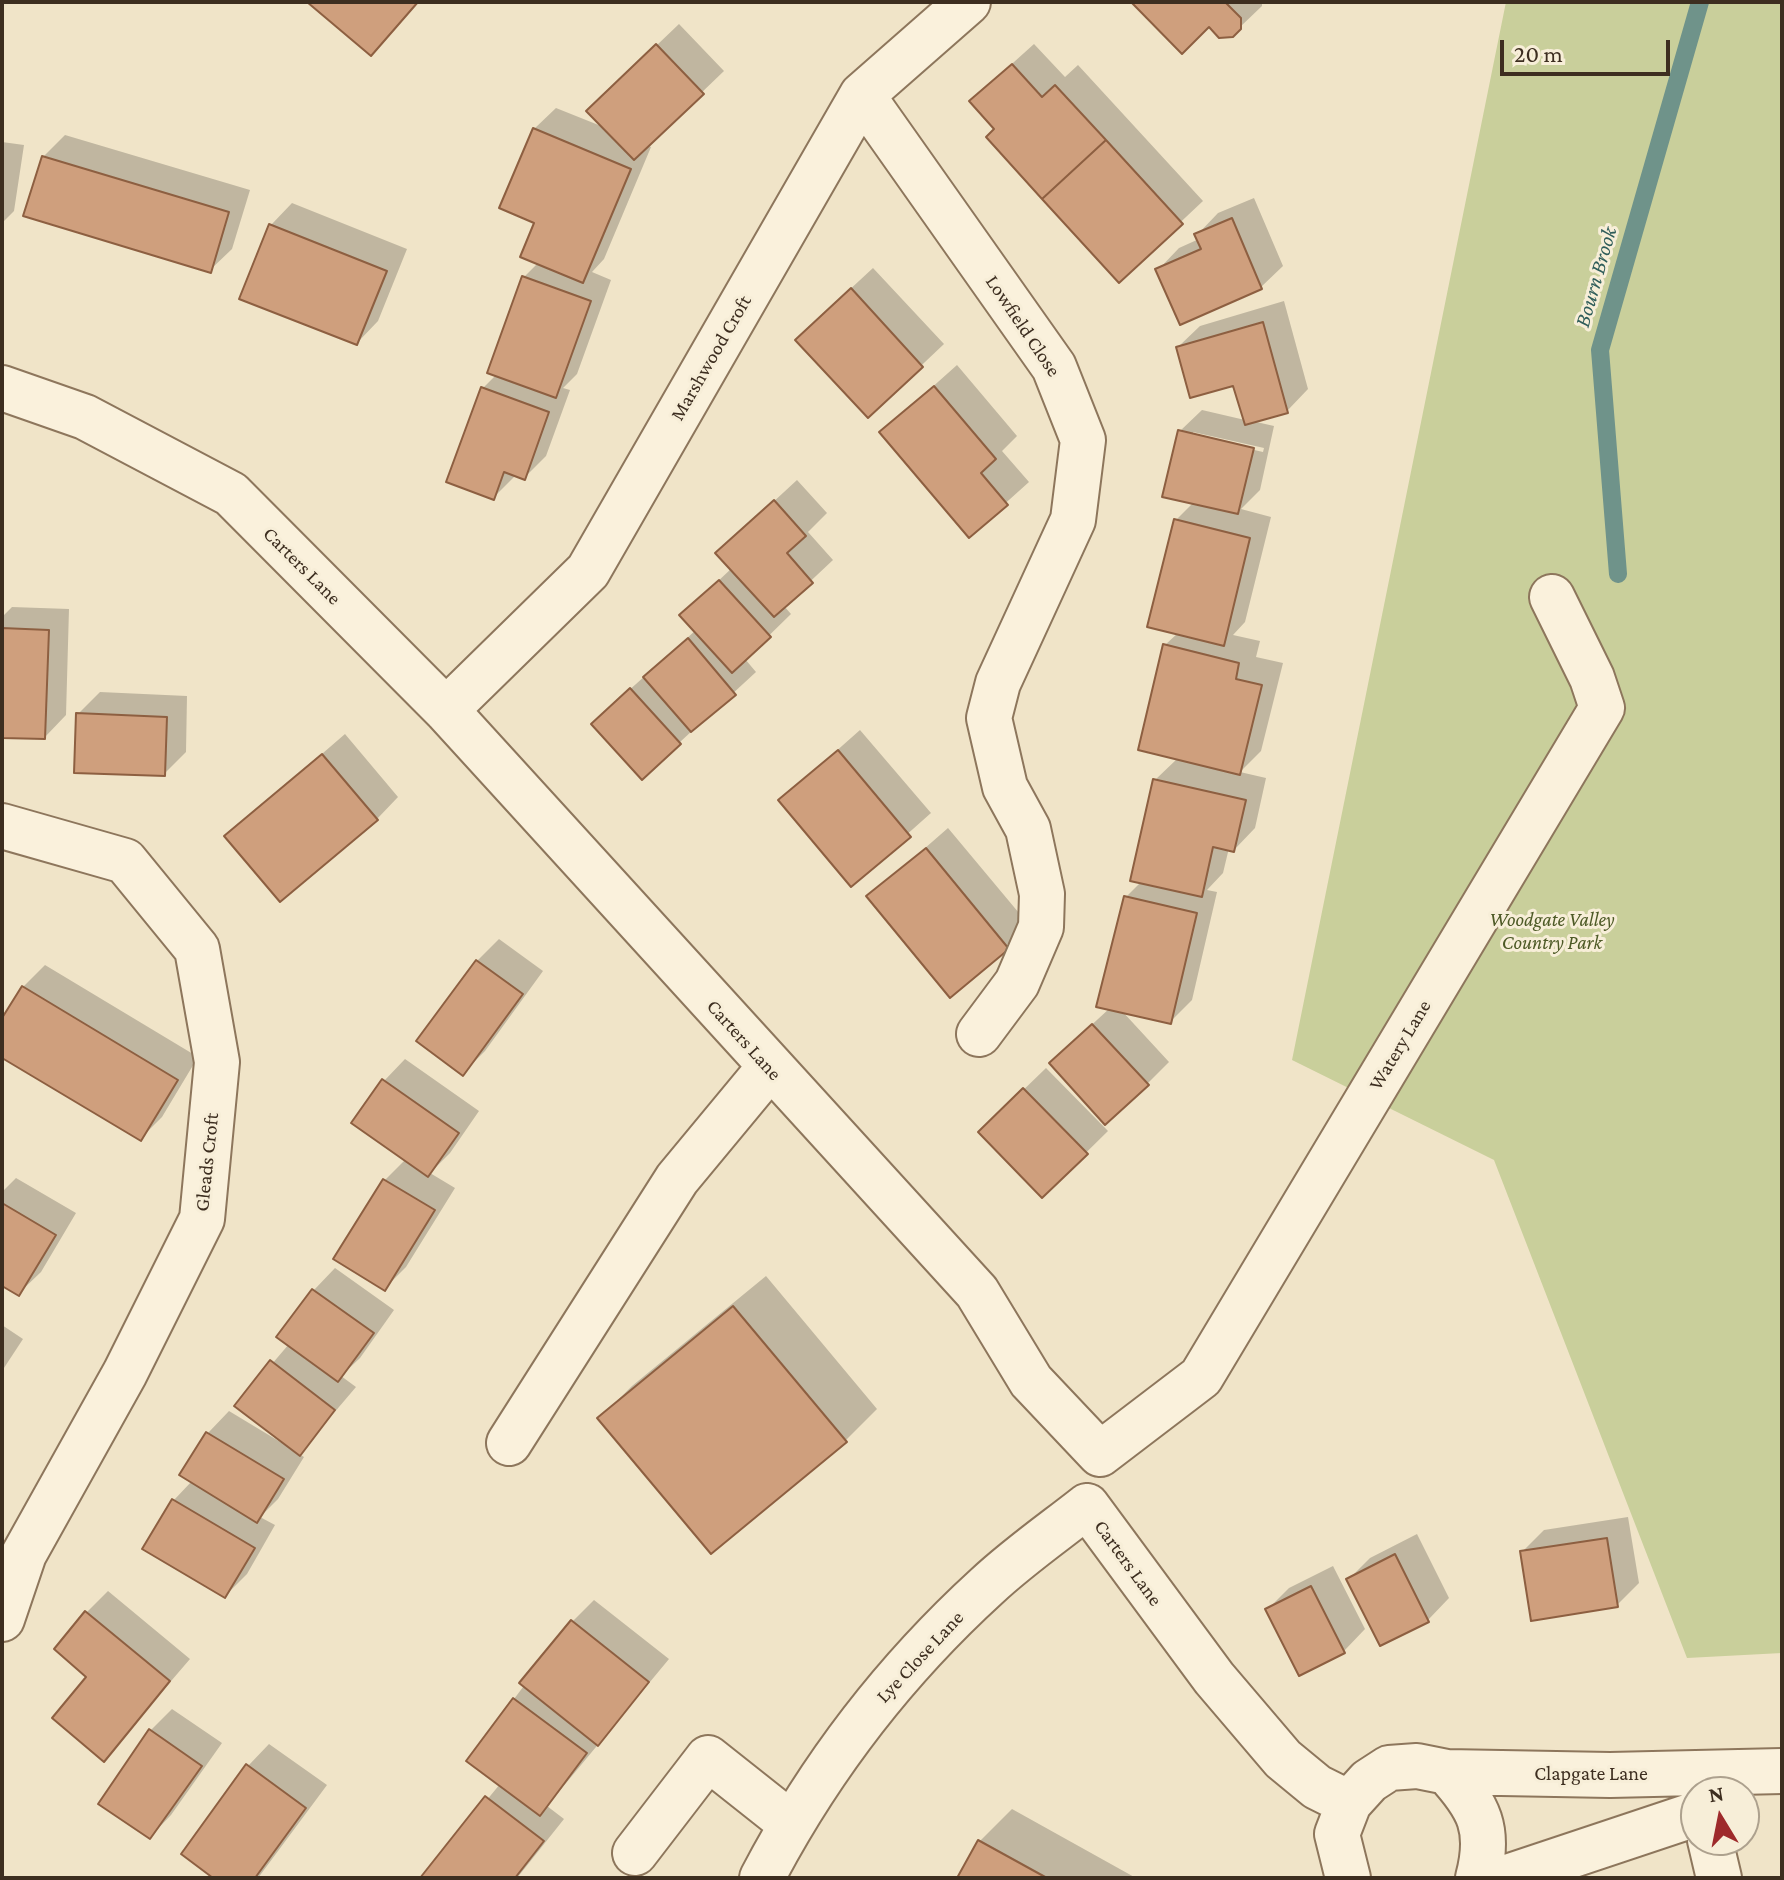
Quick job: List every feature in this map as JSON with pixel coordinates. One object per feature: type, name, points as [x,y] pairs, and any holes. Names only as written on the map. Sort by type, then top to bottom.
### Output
[{"type":"street","name":"Marshwood Croft","points":[[446,710],[588,571],[862,95],[968,2]]},
{"type":"street","name":"Lowfield Close","points":[[862,95],[1054,367],[1083,440],[1073,520],[998,683],[989,718],[1005,787],[1028,829],[1042,894],[1041,927],[1017,983],[979,1034]]},
{"type":"street","name":"Carters Lane","points":[[2,388],[85,417],[231,494],[446,710],[769,1068],[977,1292],[1031,1381],[1100,1454],[1087,1506],[1214,1678],[1283,1759],[1317,1787],[1349,1803]]},
{"type":"street","name":"Watery Lane","points":[[1100,1454],[1201,1377],[1602,708],[1592,678],[1552,597]]},
{"type":"street","name":"Gleads Croft","points":[[2,826],[125,861],[197,949],[217,1062],[202,1219],[125,1373],[24,1554],[2,1619]]},
{"type":"street","points":[[509,1443],[677,1179],[769,1068]]},
{"type":"street","name":"Lye Close Lane","points":[[762,1878],[790,1823],[892,1681],[988,1584],[1087,1506]]},
{"type":"street","points":[[635,1853],[708,1758],[790,1823]]},
{"type":"street","name":"Clapgate Lane","points":[[1349,1803],[1369,1781],[1389,1768],[1417,1766],[1447,1772],[1610,1775],[1782,1771]]},
{"type":"street","points":[[1447,1772],[1474,1802],[1482,1828],[1482,1864],[1478,1878]]},
{"type":"street","points":[[1760,1794],[1782,1787]]},
{"type":"street","points":[[1348,1878],[1337,1834],[1349,1803]]},
{"type":"street","points":[[1504,1878],[1680,1819]]},
{"type":"street","points":[[1714,1856],[1719,1878]]},
{"type":"green space","name":"Woodgate Valley Country Park","points":[[1506,2],[1782,2],[1782,1653],[1687,1658],[1494,1160],[1292,1060]]},
{"type":"building","points":[[307,2],[418,2],[371,56]]},
{"type":"building","points":[[1131,2],[1225,2],[1241,18],[1241,29],[1233,37],[1219,38],[1209,27],[1182,54]]},
{"type":"building","points":[[656,44],[704,94],[634,160],[586,111]]},
{"type":"building","points":[[1012,64],[1042,97],[1055,85],[1106,140],[1042,199],[986,137],[994,129],[969,101]]},
{"type":"building","points":[[533,128],[631,169],[583,283],[520,257],[534,223],[499,208]]},
{"type":"building","points":[[1106,140],[1183,224],[1119,283],[1042,199]]},
{"type":"building","points":[[42,156],[229,212],[211,273],[23,216]]},
{"type":"building","points":[[1232,218],[1262,289],[1180,325],[1155,269],[1201,249],[1194,234]]},
{"type":"building","points":[[269,224],[387,271],[357,345],[239,299]]},
{"type":"building","points":[[522,276],[591,301],[556,398],[487,373]]},
{"type":"building","points":[[851,288],[923,367],[868,418],[795,340]]},
{"type":"building","points":[[1263,322],[1288,413],[1245,425],[1233,386],[1190,398],[1176,347]]},
{"type":"building","points":[[934,386],[996,459],[981,473],[1008,505],[969,538],[879,432]]},
{"type":"building","points":[[481,387],[549,412],[525,480],[504,472],[494,500],[446,482]]},
{"type":"building","points":[[1178,430],[1254,448],[1238,514],[1162,497]]},
{"type":"building","points":[[774,500],[806,536],[787,553],[813,583],[774,617],[715,553]]},
{"type":"building","points":[[1174,519],[1250,538],[1224,646],[1147,627]]},
{"type":"building","points":[[719,580],[771,637],[732,673],[679,615]]},
{"type":"building","points":[[2,628],[49,630],[45,739],[2,738]]},
{"type":"building","points":[[688,638],[736,695],[691,732],[643,677]]},
{"type":"building","points":[[1163,644],[1239,663],[1236,679],[1262,685],[1240,775],[1138,750]]},
{"type":"building","points":[[630,688],[681,744],[642,780],[591,724]]},
{"type":"building","points":[[76,713],[167,717],[165,776],[74,773]]},
{"type":"building","points":[[838,750],[911,837],[851,887],[778,800]]},
{"type":"building","points":[[322,754],[378,820],[280,902],[224,836]]},
{"type":"building","points":[[1153,779],[1246,800],[1234,852],[1213,847],[1202,897],[1130,881]]},
{"type":"building","points":[[926,848],[1009,949],[950,998],[866,896]]},
{"type":"building","points":[[1124,896],[1197,913],[1171,1024],[1096,1007]]},
{"type":"building","points":[[476,960],[523,994],[463,1076],[416,1041]]},
{"type":"building","points":[[22,986],[178,1080],[141,1141],[2,1058],[2,1018]]},
{"type":"building","points":[[1092,1024],[1149,1085],[1105,1125],[1049,1063]]},
{"type":"building","points":[[382,1079],[459,1133],[428,1177],[351,1123]]},
{"type":"building","points":[[1023,1088],[1088,1154],[1042,1198],[978,1132]]},
{"type":"building","points":[[383,1179],[435,1210],[385,1291],[333,1259]]},
{"type":"building","points":[[2,1203],[56,1235],[19,1296],[2,1286]]},
{"type":"building","points":[[312,1289],[374,1333],[338,1382],[276,1337]]},
{"type":"building","points":[[733,1306],[847,1442],[711,1554],[597,1418]]},
{"type":"building","points":[[270,1360],[335,1410],[300,1456],[234,1406]]},
{"type":"building","points":[[206,1432],[284,1479],[257,1523],[179,1475]]},
{"type":"building","points":[[172,1499],[255,1548],[225,1598],[142,1549]]},
{"type":"building","points":[[1607,1538],[1618,1607],[1531,1621],[1520,1551]]},
{"type":"building","points":[[1395,1554],[1429,1622],[1380,1646],[1346,1579]]},
{"type":"building","points":[[1311,1586],[1345,1653],[1299,1676],[1265,1609]]},
{"type":"building","points":[[85,1611],[170,1681],[104,1762],[52,1718],[86,1677],[54,1649]]},
{"type":"building","points":[[571,1620],[649,1682],[598,1746],[519,1683]]},
{"type":"building","points":[[513,1698],[587,1753],[540,1816],[466,1761]]},
{"type":"building","points":[[149,1729],[202,1766],[150,1839],[98,1804]]},
{"type":"building","points":[[246,1764],[306,1808],[255,1878],[213,1878],[181,1854]]},
{"type":"building","points":[[485,1796],[544,1841],[515,1878],[420,1878]]},
{"type":"building","points":[[978,1840],[1047,1878],[957,1878]]},
{"type":"waterway","name":"Bourn Brook","points":[[1618,574],[1600,350],[1700,2]]}]
